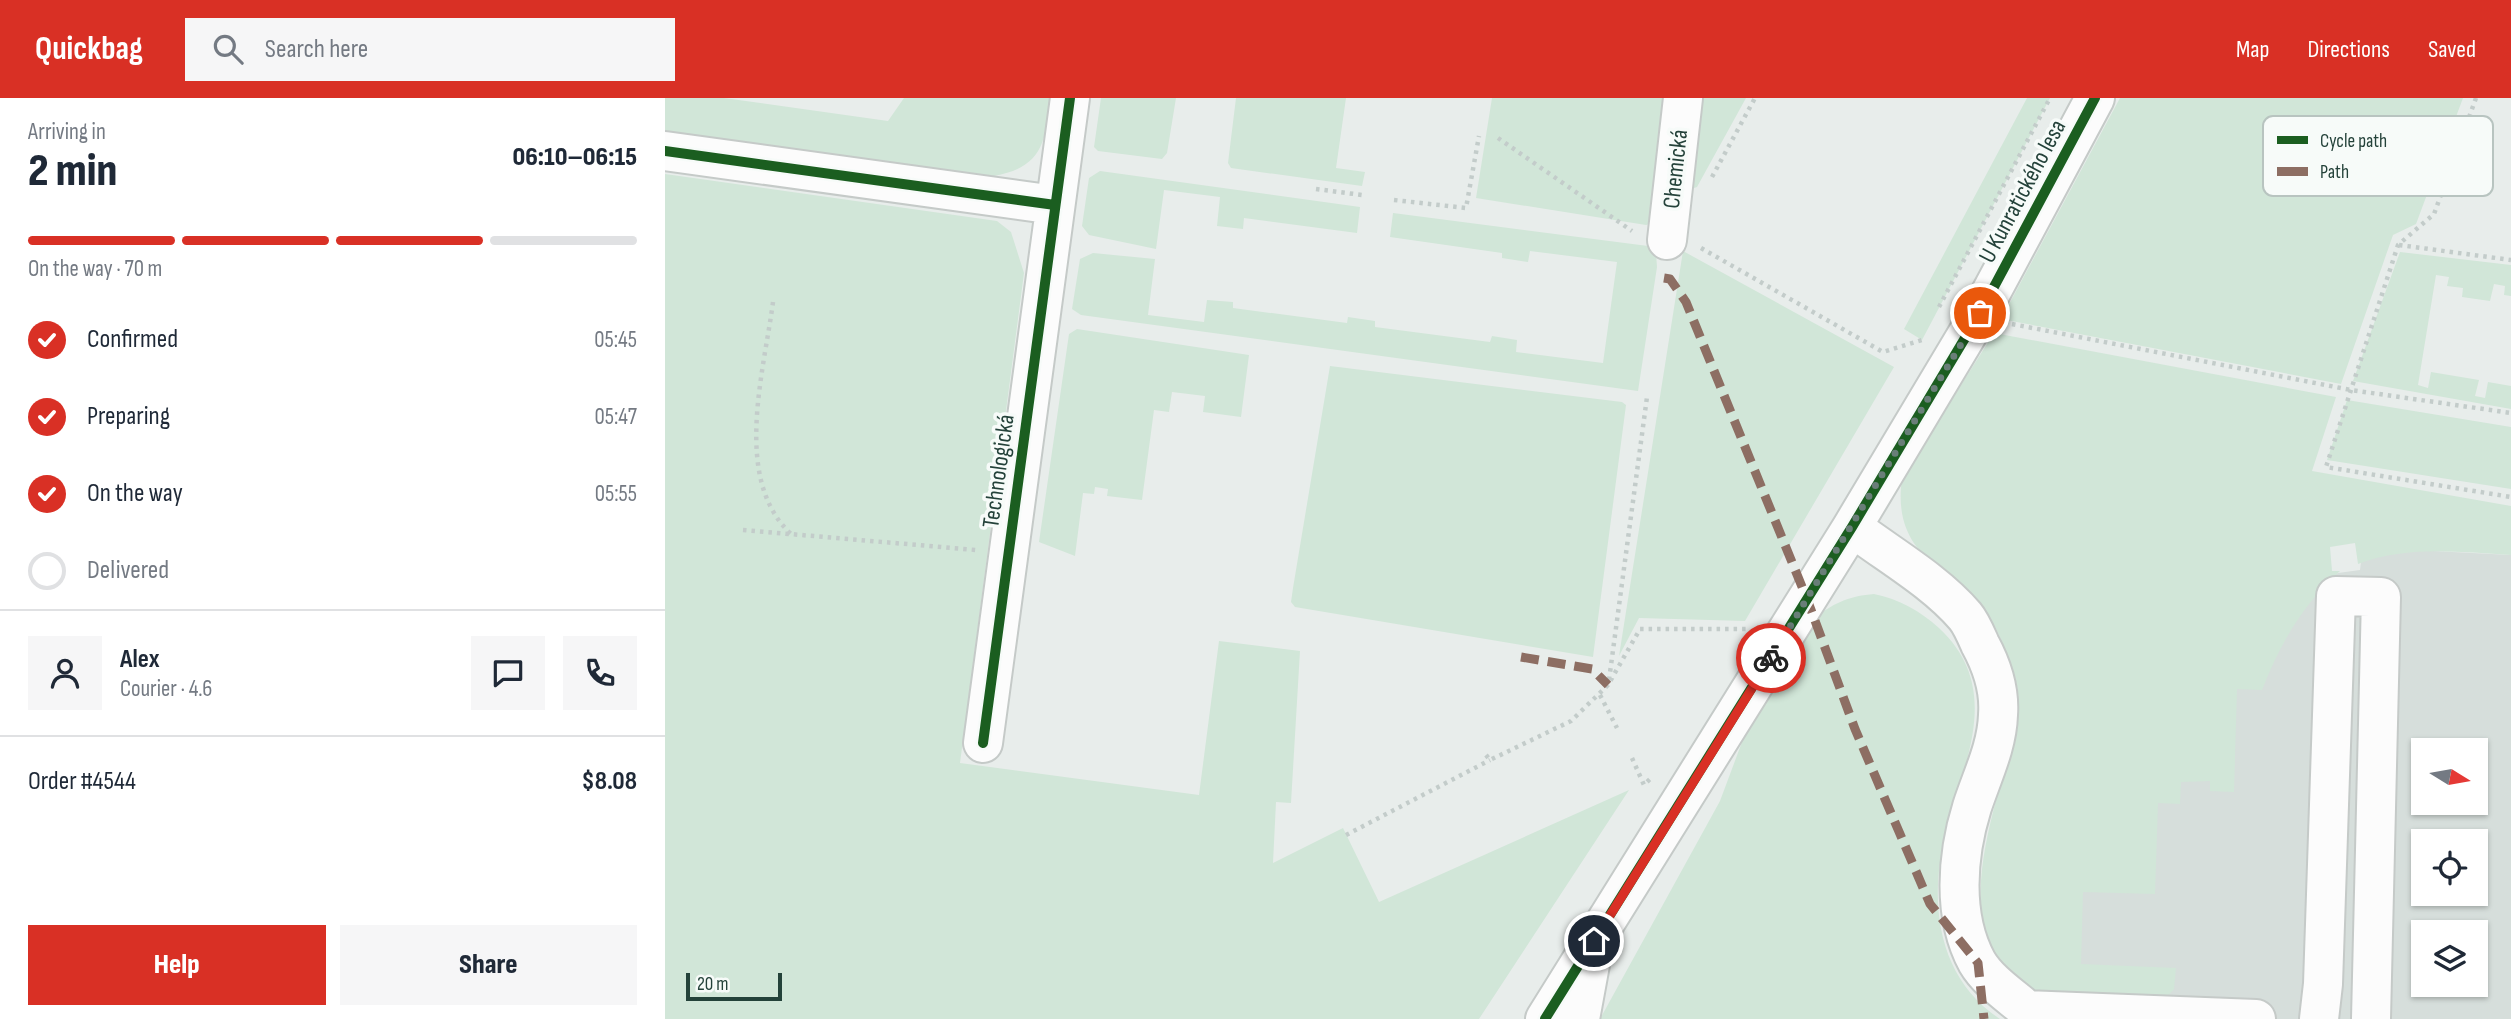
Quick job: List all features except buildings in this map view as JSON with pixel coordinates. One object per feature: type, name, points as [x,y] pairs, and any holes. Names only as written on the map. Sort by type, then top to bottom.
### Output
[{"type":"street","name":"Technologická","points":[[983,743],[1070,98]]},
{"type":"street","name":"Chemická","points":[[1653,238],[1672,195],[1683,98]]},
{"type":"street","name":"U Kunratického lesa","points":[[1545,1019],[1852,527],[1980,313],[2095,98]]},
{"type":"street","points":[[665,151],[1055,205]]},
{"type":"street","points":[[1852,527],[1943,596],[1966,617],[1993,675],[1999,715],[1991,755],[1962,847],[1959,891],[1964,927],[1978,963],[2027,1010],[2256,1019]]},
{"type":"street","points":[[2319,1019],[2323,984],[2336,596],[2381,597],[2371,1019]]},
{"type":"street","points":[[1580,1019],[1594,941]]},
{"type":"path","points":[[1672,195],[1699,196],[1755,98]]},
{"type":"path","points":[[1934,316],[2050,98]]},
{"type":"path","points":[[2469,116],[2476,98]]},
{"type":"path","points":[[1394,200],[1466,208],[1479,136]]},
{"type":"path","points":[[1498,138],[1653,238],[1696,245],[1883,352],[1921,340]]},
{"type":"path","points":[[1316,189],[1362,195]]},
{"type":"path","points":[[2441,196],[2434,214],[2398,245],[2326,467],[2511,497]]},
{"type":"path","points":[[2398,245],[2511,260]]},
{"type":"path","points":[[773,302],[755,438],[755,462],[778,521],[792,534]]},
{"type":"path","points":[[2011,324],[2351,390],[2511,413]]},
{"type":"path","points":[[1915,352],[1929,329]]},
{"type":"path","points":[[1608,685],[1647,397]]},
{"type":"path","points":[[743,530],[1008,555]]},
{"type":"path","points":[[1346,835],[1571,721],[1608,685],[1640,629],[1748,629]]},
{"type":"path","points":[[1600,695],[1617,728]]},
{"type":"path","points":[[1486,755],[1490,760]]},
{"type":"shaded area","points":[[2414,550],[2511,555],[2511,1019],[2024,1019],[2037,990],[2050,730],[2338,573],[2360,570],[2361,562]]},
{"type":"green space","points":[[665,98],[724,98],[888,121],[904,98],[1051,98],[1039,150],[1023,166],[994,176],[665,131]]},
{"type":"green space","points":[[1101,98],[1176,98],[1167,153],[1162,159],[1098,151],[1094,147]]},
{"type":"green space","points":[[1236,98],[1346,98],[1336,168],[1365,172],[1362,186],[1231,168],[1228,163]]},
{"type":"green space","points":[[1492,98],[1677,98],[1656,222],[1646,225],[1476,198]]},
{"type":"green space","points":[[1692,98],[1746,98],[1697,187],[1691,189]]},
{"type":"green space","points":[[2027,98],[2050,98],[1922,340],[1904,329]]},
{"type":"green space","points":[[2120,98],[2463,98],[2456,116],[2263,116],[2263,196],[2426,196],[2416,224],[2393,235],[2341,384],[2001,319]]},
{"type":"green space","points":[[1100,171],[1360,207],[1357,233],[1244,218],[1243,229],[1217,226],[1220,197],[1164,190],[1156,249],[1089,235],[1082,226],[1089,178]]},
{"type":"green space","points":[[665,174],[997,221],[1011,232],[1024,273],[960,763],[1199,795],[1219,641],[1300,651],[1291,803],[1276,802],[1273,863],[1343,828],[1379,902],[1629,790],[1479,1019],[665,1019]]},
{"type":"green space","points":[[1393,213],[1648,246],[1656,253],[1657,267],[1638,391],[1081,315],[1072,309],[1080,259],[1093,253],[1155,259],[1148,315],[1204,322],[1207,300],[1233,302],[1233,308],[1347,323],[1348,317],[1375,321],[1375,327],[1490,342],[1492,336],[1517,340],[1516,352],[1603,363],[1617,262],[1530,251],[1528,262],[1502,258],[1502,253],[1390,237]]},
{"type":"green space","points":[[1683,251],[1894,367],[1745,621],[1639,618],[1619,656]]},
{"type":"green space","points":[[2400,252],[2511,265],[2511,296],[2504,295],[2505,286],[2494,284],[2490,301],[2462,297],[2463,288],[2447,286],[2449,277],[2436,275],[2418,385],[2428,388],[2431,372],[2479,380],[2475,396],[2485,398],[2488,382],[2511,386],[2511,409],[2353,381]]},
{"type":"green space","points":[[1077,329],[1249,355],[1241,417],[1203,412],[1205,396],[1172,392],[1169,412],[1154,410],[1142,500],[1107,496],[1108,489],[1095,487],[1094,494],[1083,493],[1075,556],[1039,542],[1069,334]]},
{"type":"green space","points":[[1994,333],[2336,397],[2312,471],[2511,506],[2511,555],[2415,552],[2358,564],[2355,543],[2330,547],[2332,571],[2340,571],[2315,597],[2294,626],[2262,690],[2237,689],[2234,792],[2210,791],[2210,781],[2181,782],[2180,804],[2158,803],[2155,894],[2083,892],[2081,964],[2176,968],[2174,989],[2167,997],[2072,997],[2038,993],[2005,968],[1993,951],[1985,931],[1981,910],[1983,864],[1996,800],[2014,737],[2019,704],[2017,687],[1995,627],[1964,590],[1917,547],[1907,529],[1901,507],[1902,478]]},
{"type":"green space","points":[[1330,366],[1622,402],[1626,405],[1593,657],[1295,607],[1291,602],[1293,588]]},
{"type":"green space","points":[[2347,400],[2511,427],[2511,489],[2327,460]]},
{"type":"green space","points":[[1874,594],[1909,606],[1939,628],[1959,651],[1970,676],[1975,701],[1974,726],[1941,859],[1939,911],[1950,960],[1962,982],[1979,1002],[2000,1019],[1600,1019],[1720,801],[1745,734],[1817,616],[1844,601]]},
{"type":"marked path","points":[[1664,278],[1670,279],[1686,302],[1807,599],[1855,729],[1930,904],[1978,963],[1984,1019]]},
{"type":"marked path","points":[[1521,657],[1592,669],[1608,685]]},
{"type":"cycle path","points":[[983,743],[1070,98]]},
{"type":"cycle path","points":[[1545,1019],[1852,527],[1980,313],[2095,98]]},
{"type":"cycle path","points":[[665,151],[1055,205]]},
{"type":"way so far","points":[[1771,658],[1980,313]]},
{"type":"route","points":[[1594,941],[1771,658]]}]
